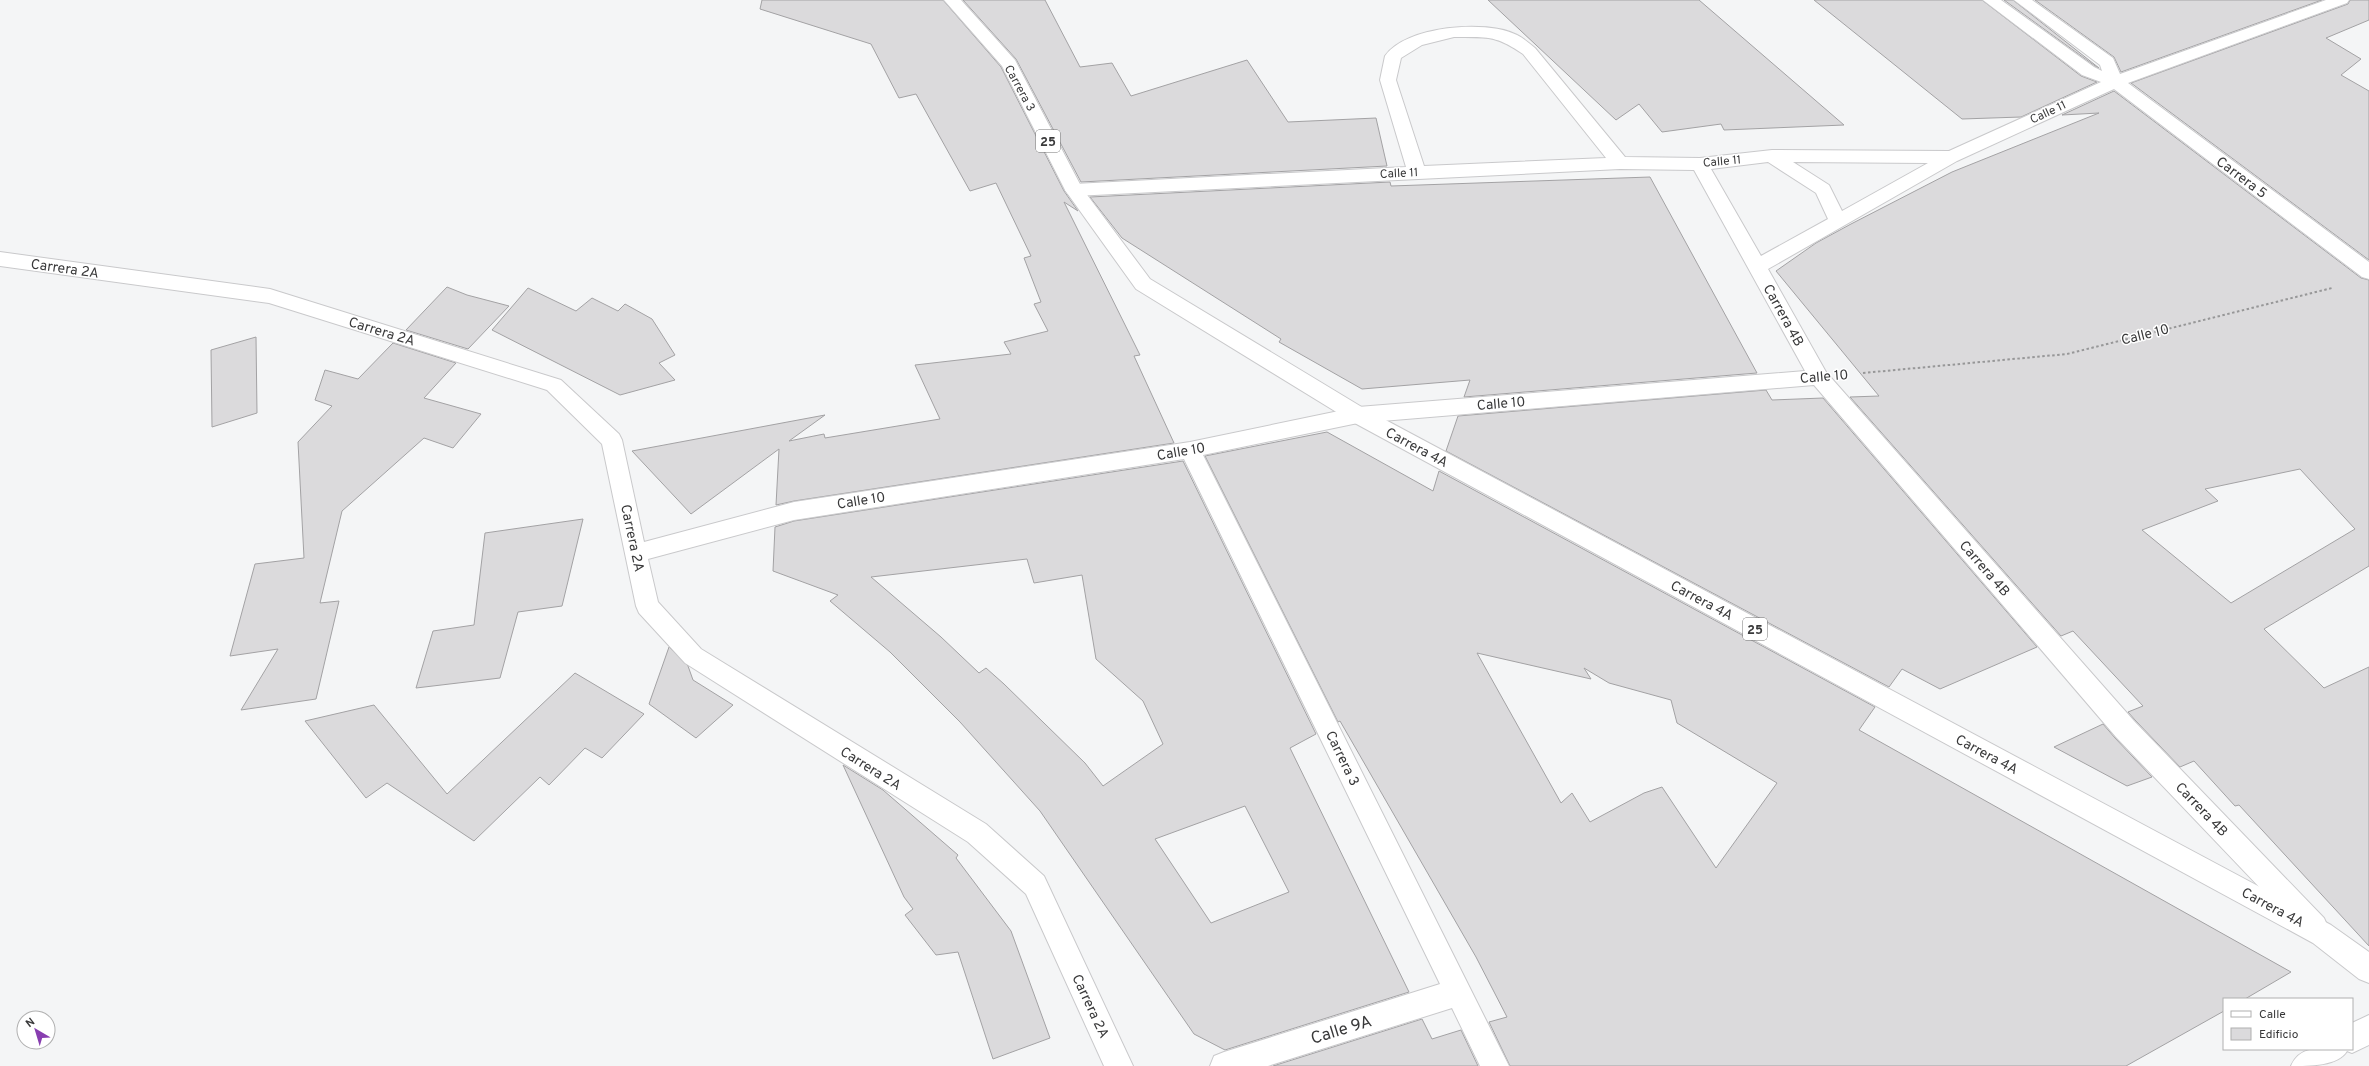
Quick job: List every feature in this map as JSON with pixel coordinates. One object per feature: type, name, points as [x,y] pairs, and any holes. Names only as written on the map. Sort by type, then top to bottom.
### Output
[{"type":"street","name":"Carrera 3","points":[[952,0],[1009,64],[1074,190],[1143,284]]},
{"type":"street","name":"Carrera 5","points":[[1991,0],[2088,71],[2115,82],[2369,272]]},
{"type":"street","points":[[2022,0],[2107,62],[2115,82]]},
{"type":"street","name":"Calle 11","points":[[1074,190],[1620,163],[1700,164],[1772,156],[1951,157],[2115,82],[2340,0]]},
{"type":"street","points":[[1417,172],[1388,80],[1393,56],[1416,41],[1454,32],[1486,32],[1511,38],[1529,50],[1620,163]]},
{"type":"street","points":[[1772,156],[1823,189],[1838,221]]},
{"type":"street","points":[[1757,267],[1951,157]]},
{"type":"street","name":"Carrera 4B","points":[[1700,164],[1819,377],[2125,729],[2322,934]]},
{"type":"street","name":"Carrera 2A","points":[[0,259],[270,296],[554,385],[612,440],[647,606],[693,656],[976,834],[1035,885],[1119,1066]]},
{"type":"street","name":"Carrera 4A","points":[[1143,284],[1358,415],[2322,934],[2369,969]]},
{"type":"street","name":"Calle 10","points":[[636,553],[794,510],[1190,450],[1358,415],[1819,377]]},
{"type":"street","name":"Carrera 3","points":[[1190,450],[1495,1066]]},
{"type":"street","name":"Calle 9A","points":[[1224,1066],[1458,992]]},
{"type":"street","points":[[2353,1038],[2369,1029]]},
{"type":"street","points":[[2304,1066],[2332,1050]]},
{"type":"path","name":"Calle 10","points":[[1819,377],[2067,354],[2338,287]]},
{"type":"building","points":[[762,0],[943,0],[1001,67],[1064,191],[1078,211],[1064,202],[1140,355],[1134,356],[1174,443],[776,505],[779,449],[691,514],[632,451],[825,415],[789,441],[824,434],[825,438],[940,419],[915,365],[1011,354],[1004,342],[1048,331],[1034,304],[1041,302],[1024,258],[1031,256],[996,183],[970,191],[916,94],[899,98],[871,44],[760,9]]},
{"type":"building","points":[[963,0],[1045,0],[1080,67],[1112,63],[1131,96],[1247,60],[1288,122],[1376,118],[1387,166],[1081,182],[1016,59]]},
{"type":"building","points":[[1488,0],[1699,0],[1844,125],[1724,130],[1721,124],[1662,132],[1639,104],[1616,120]]},
{"type":"building","points":[[1814,0],[1982,0],[2081,76],[2097,82],[2021,117],[1962,119]]},
{"type":"building","points":[[2004,0],[2013,0],[2099,68],[2095,66]]},
{"type":"building","points":[[2035,0],[2322,0],[2121,72],[2114,57]]},
{"type":"building","points":[[2350,0],[2369,0],[2369,20],[2326,38],[2361,59],[2341,75],[2369,91],[2369,260],[2131,83],[2348,4]]},
{"type":"building","points":[[2114,91],[2361,278],[2369,280],[2369,566],[2264,629],[2324,688],[2369,667],[2369,946],[2239,805],[2235,806],[2194,761],[2180,767],[2135,720],[2128,712],[2143,706],[2073,631],[2061,636],[1850,397],[1879,396],[1776,271],[1816,243],[1952,172],[2099,113],[2062,115]],"holes":[[[2300,469],[2355,529],[2231,603],[2142,530],[2218,501],[2205,489]]]},
{"type":"building","points":[[1650,177],[1757,373],[1464,397],[1470,380],[1362,389],[1279,342],[1281,339],[1122,238],[1090,197],[1390,182],[1391,186]]},
{"type":"building","points":[[447,287],[467,295],[509,306],[468,349],[406,330]]},
{"type":"building","points":[[528,288],[576,311],[592,298],[618,311],[625,304],[652,319],[675,355],[659,363],[675,380],[620,395],[492,330]]},
{"type":"building","points":[[256,337],[257,413],[212,427],[211,350]]},
{"type":"building","points":[[393,343],[456,363],[424,398],[481,414],[453,448],[424,438],[342,511],[320,603],[339,601],[316,699],[241,710],[278,649],[230,656],[255,564],[304,558],[298,442],[332,406],[315,400],[325,370],[358,379]]},
{"type":"building","points":[[1766,390],[1772,400],[1823,398],[2037,647],[1940,689],[1902,669],[1889,687],[1446,451],[1458,416]]},
{"type":"building","points":[[1327,432],[1433,491],[1439,471],[1875,707],[1859,730],[2291,972],[2247,998],[2223,998],[2223,1012],[2126,1066],[1510,1066],[1489,1022],[1507,1017],[1476,957],[1340,721],[1338,722],[1205,456]],"holes":[[[1477,653],[1591,679],[1584,668],[1609,683],[1671,700],[1677,723],[1777,783],[1716,868],[1662,787],[1644,793],[1590,822],[1572,793],[1561,803]]]},
{"type":"building","points":[[1183,461],[1316,734],[1290,748],[1409,992],[1225,1050],[1194,1034],[1040,811],[960,722],[890,652],[830,601],[838,595],[773,571],[775,527],[794,521]],"holes":[[[1027,559],[1034,583],[1082,575],[1096,659],[1143,701],[1163,744],[1103,786],[1085,763],[1004,684],[986,668],[979,673],[941,637],[871,577]],[[1245,806],[1289,892],[1211,923],[1155,839]]]},
{"type":"building","points":[[583,519],[562,606],[518,612],[500,678],[416,688],[433,631],[474,625],[485,533]]},
{"type":"building","points":[[669,647],[688,666],[693,680],[733,705],[696,738],[649,704]]},
{"type":"building","points":[[575,673],[644,714],[602,758],[585,748],[549,785],[540,777],[474,841],[387,783],[366,798],[305,721],[374,705],[447,794]]},
{"type":"building","points":[[2103,724],[2152,777],[2127,786],[2054,747]]},
{"type":"building","points":[[843,765],[883,790],[958,855],[956,858],[1011,931],[1050,1038],[993,1059],[958,952],[936,955],[905,915],[913,909],[904,897]]},
{"type":"building","points":[[1422,1019],[1432,1039],[1461,1030],[1478,1066],[1273,1066]]}]
